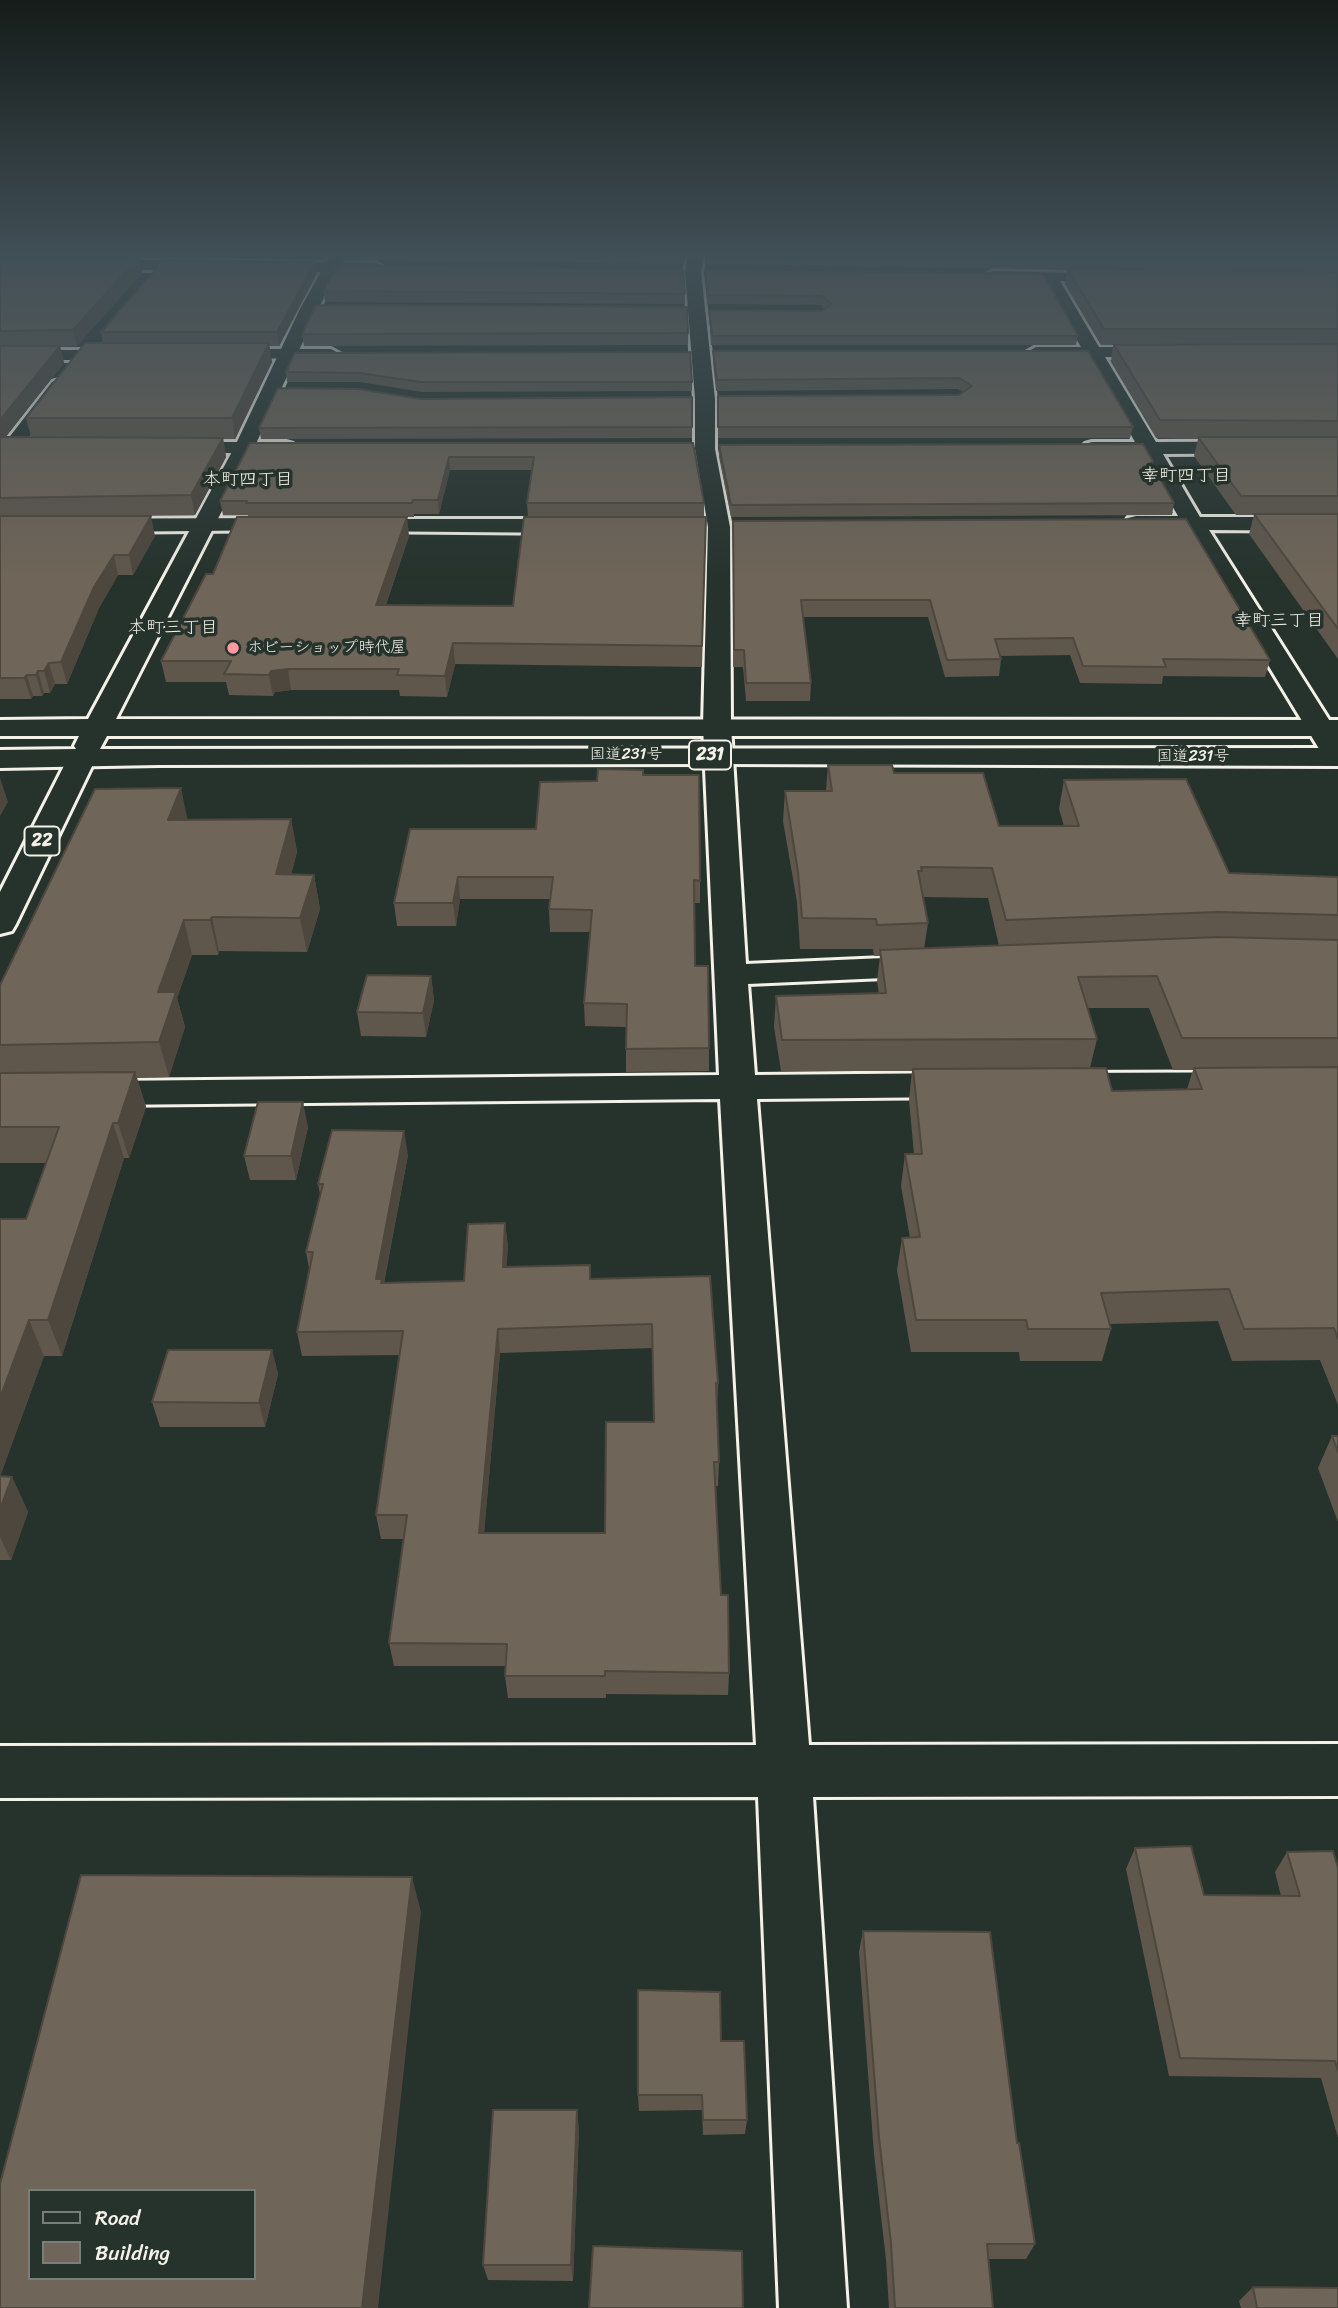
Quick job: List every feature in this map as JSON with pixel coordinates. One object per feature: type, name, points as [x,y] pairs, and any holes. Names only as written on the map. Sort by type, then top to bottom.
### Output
[{"type":"main road","points":[[5,448],[76,364]]},
{"type":"main road","points":[[82,758],[244,448],[285,364]]},
{"type":"main road","points":[[702,364],[705,449],[719,527],[718,741],[730,975],[784,1771],[813,2308]]},
{"type":"main road","points":[[1100,364],[1193,523],[1330,728],[1338,757]]},
{"type":"main road","points":[[270,390],[296,390]]},
{"type":"main road","points":[[1066,448],[1338,447]]},
{"type":"main road","points":[[5,448],[38,448]]},
{"type":"main road","points":[[148,448],[300,448]]},
{"type":"main road","points":[[1120,524],[1338,524]]},
{"type":"main road","points":[[0,526],[312,526]]},
{"type":"main road","points":[[338,526],[595,527]]},
{"type":"main road","points":[[691,527],[747,527]]},
{"type":"main road","name":"国道231号","points":[[0,728],[97,727],[1338,757]]},
{"type":"main road","name":"国道231号","points":[[0,759],[1330,728]]},
{"type":"main road","name":"22","points":[[0,924],[82,758]]},
{"type":"main road","points":[[730,975],[963,965]]},
{"type":"main road","points":[[0,1094],[736,1086],[1338,1084]]},
{"type":"main road","points":[[0,1772],[1338,1770]]},
{"type":"building","points":[[0,364],[46,364],[0,420]]},
{"type":"building","points":[[69,364],[259,364],[232,418],[26,418]]},
{"type":"building","points":[[290,364],[691,364],[692,382],[421,382],[359,373],[286,372]]},
{"type":"building","points":[[715,364],[1096,364],[1133,427],[718,427],[718,396],[959,395],[972,386],[959,378],[717,380]]},
{"type":"building","points":[[1125,364],[1338,364],[1338,421],[1160,420]]},
{"type":"building","points":[[278,388],[358,389],[421,399],[692,397],[692,427],[259,428]]},
{"type":"building","points":[[0,437],[223,438],[191,495],[0,498]]},
{"type":"building","points":[[1198,437],[1338,437],[1338,496],[1241,496]]},
{"type":"building","points":[[250,443],[693,443],[704,503],[527,503],[534,457],[449,457],[438,500],[413,500],[412,503],[220,501]]},
{"type":"building","points":[[1143,444],[1174,503],[731,505],[719,445]]},
{"type":"building","points":[[1254,514],[1338,514],[1338,629]]},
{"type":"building","points":[[0,516],[151,516],[129,555],[114,555],[94,587],[61,662],[49,663],[44,671],[24,678],[0,678]]},
{"type":"building","points":[[237,517],[407,517],[376,605],[513,606],[524,517],[706,517],[702,646],[453,643],[445,676],[397,675],[399,669],[288,669],[271,671],[269,675],[224,674],[231,661],[161,661],[206,574],[213,574]]},
{"type":"building","points":[[1186,519],[1270,660],[1163,659],[1166,667],[1083,666],[1073,638],[995,639],[1001,659],[947,660],[930,600],[801,600],[811,683],[746,683],[744,650],[734,650],[733,521]]},
{"type":"building","points":[[828,765],[892,765],[894,773],[983,773],[999,826],[1079,826],[1064,780],[1186,779],[1229,873],[1338,877],[1338,915],[1218,912],[1006,920],[992,868],[921,867],[922,871],[918,871],[928,923],[877,925],[876,919],[802,918],[798,872],[785,791],[832,791]]},
{"type":"building","points":[[598,769],[643,770],[643,775],[699,775],[700,881],[694,880],[695,966],[708,966],[709,1048],[626,1049],[627,1004],[584,1003],[592,910],[549,909],[553,877],[458,877],[453,903],[394,903],[410,829],[536,829],[540,782],[597,781]]},
{"type":"building","points":[[181,788],[168,820],[291,819],[276,874],[314,875],[300,918],[212,917],[210,920],[184,920],[158,992],[176,992],[159,1042],[0,1045],[0,985],[95,789]]},
{"type":"building","points":[[1219,937],[1338,940],[1338,1038],[1182,1038],[1157,976],[1078,977],[1097,1039],[782,1040],[776,996],[886,993],[880,950]]},
{"type":"building","points":[[367,975],[431,976],[423,1013],[357,1012]]},
{"type":"building","points":[[1338,1067],[1338,1339],[1334,1328],[1244,1329],[1229,1289],[1101,1293],[1111,1329],[1028,1329],[1026,1320],[916,1320],[902,1238],[920,1237],[905,1154],[922,1154],[913,1069],[1106,1068],[1112,1091],[1202,1089],[1194,1068]]},
{"type":"building","points":[[135,1072],[118,1123],[113,1123],[48,1320],[29,1320],[0,1398],[0,1219],[26,1219],[59,1127],[0,1127],[0,1073]]},
{"type":"building","points":[[258,1102],[303,1102],[291,1156],[244,1156]]},
{"type":"building","points":[[332,1130],[404,1131],[376,1279],[382,1279],[381,1283],[464,1281],[468,1224],[505,1223],[503,1267],[590,1265],[590,1279],[710,1276],[718,1383],[719,1462],[714,1462],[721,1595],[728,1595],[729,1673],[605,1671],[605,1676],[505,1676],[507,1644],[389,1643],[407,1515],[376,1515],[403,1331],[297,1332],[313,1252],[306,1252],[323,1184],[318,1184]],"holes":[[[652,1324],[654,1422],[606,1422],[605,1533],[479,1533],[498,1329]]]},
{"type":"building","points":[[168,1350],[272,1350],[259,1403],[152,1402]]},
{"type":"building","points":[[1332,1436],[1338,1436],[1338,1452]]},
{"type":"building","points":[[0,1476],[12,1477],[0,1509]]},
{"type":"building","points":[[1191,1846],[1204,1895],[1300,1896],[1287,1852],[1333,1851],[1338,1868],[1338,2070],[1335,2061],[1180,2058],[1135,1848]]},
{"type":"building","points":[[81,1875],[412,1877],[362,2308],[0,2308],[0,2184]]},
{"type":"building","points":[[863,1931],[990,1932],[1017,2143],[1035,2244],[987,2244],[993,2308],[895,2308]]},
{"type":"building","points":[[638,1990],[720,1992],[721,2041],[744,2041],[747,2120],[703,2120],[702,2095],[638,2095]]},
{"type":"building","points":[[493,2110],[577,2110],[571,2265],[483,2265]]},
{"type":"building","points":[[593,2246],[742,2251],[743,2308],[589,2308]]},
{"type":"building","points":[[1253,2287],[1338,2288],[1338,2308],[1257,2308]]},
{"type":"place","name":"ホビーショップ時代屋","points":[[233,648]]},
{"type":"district","name":"幸町四丁目","points":[[1186,476]]},
{"type":"district","name":"本町四丁目","points":[[248,480]]},
{"type":"district","name":"幸町三丁目","points":[[1279,621]]},
{"type":"district","name":"本町三丁目","points":[[173,628]]}]
